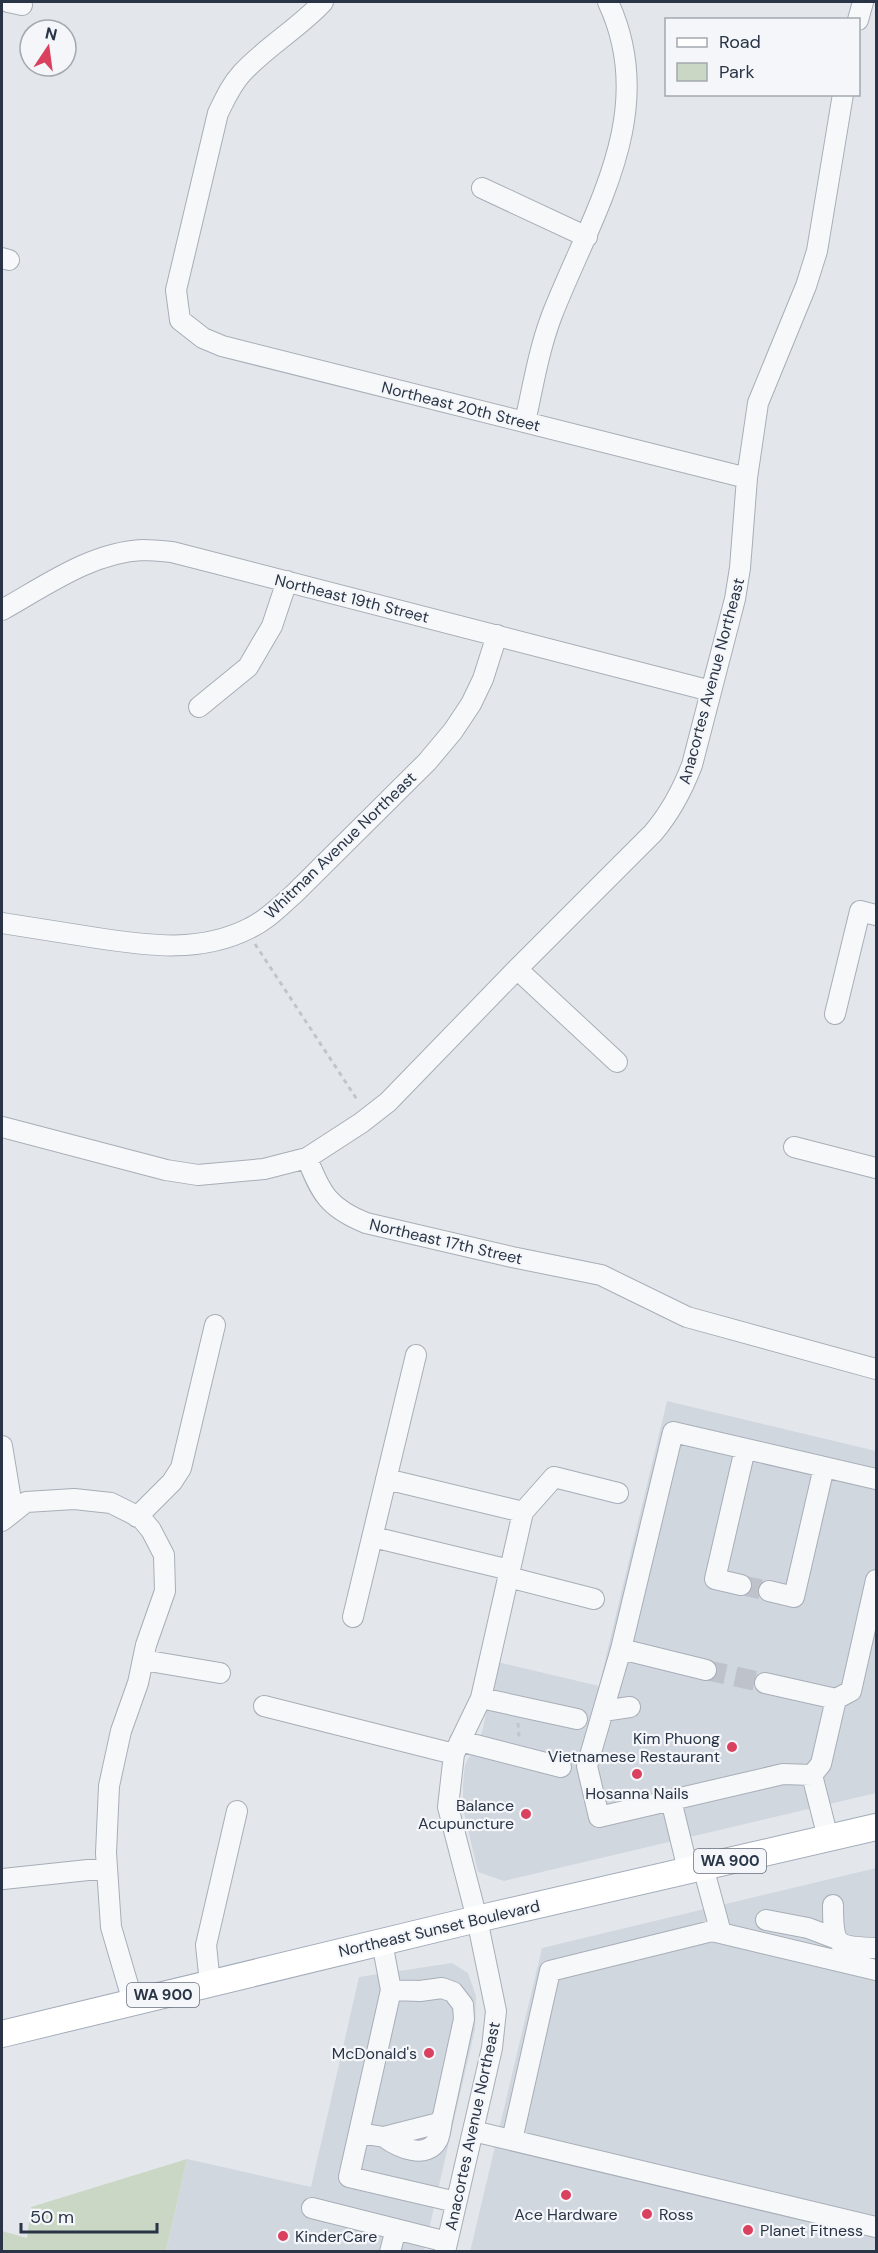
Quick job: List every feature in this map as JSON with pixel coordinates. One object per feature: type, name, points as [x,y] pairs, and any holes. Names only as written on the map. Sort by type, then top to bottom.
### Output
[{"type":"main road","name":"Northeast Sunset Boulevard","points":[[2,2034],[477,1918],[876,1827]]},
{"type":"street","name":"Northeast 20th Street","points":[[323,2],[241,74],[218,113],[176,290],[180,321],[203,338],[222,346],[747,478]]},
{"type":"street","points":[[525,422],[551,317],[606,191],[618,149],[625,108],[627,74],[624,46],[618,22],[608,2]]},
{"type":"street","points":[[859,18],[863,2]]},
{"type":"street","name":"Anacortes Avenue Northeast","points":[[307,1158],[361,1123],[388,1102],[653,833],[668,815],[682,792],[692,765],[735,599],[740,568],[747,478],[758,403],[806,286],[817,252],[843,96]]},
{"type":"street","points":[[482,188],[587,237]]},
{"type":"street","name":"Northeast 19th Street","points":[[2,610],[90,562],[117,554],[143,550],[171,552],[287,580],[711,691]]},
{"type":"street","points":[[199,707],[248,667],[272,626],[287,580]]},
{"type":"street","name":"Whitman Avenue Northeast","points":[[2,924],[152,946],[204,944],[252,928],[271,915],[294,894],[427,762],[471,704],[483,679],[497,635]]},
{"type":"street","points":[[835,1014],[868,913]]},
{"type":"street","points":[[517,969],[617,1062]]},
{"type":"street","points":[[2,1127],[166,1170],[198,1175],[264,1168],[307,1158]]},
{"type":"street","points":[[794,1148],[876,1168]]},
{"type":"street","name":"Northeast 17th Street","points":[[307,1158],[325,1197],[351,1217],[366,1223],[601,1275],[687,1317],[876,1369]]},
{"type":"street","points":[[137,1516],[172,1482],[180,1468],[215,1325]]},
{"type":"street","points":[[353,1617],[416,1355]]},
{"type":"street","points":[[836,1699],[822,1764],[812,1775],[783,1774],[599,1816],[587,1766],[621,1649],[673,1432],[876,1479]]},
{"type":"street","points":[[2,1446],[11,1509],[7,1516]]},
{"type":"street","points":[[741,1585],[715,1579],[745,1449]]},
{"type":"street","points":[[769,1592],[794,1597],[824,1467]]},
{"type":"street","points":[[387,1479],[523,1512],[554,1477],[618,1492]]},
{"type":"street","points":[[7,1516],[26,1502],[74,1499],[111,1503],[137,1516],[152,1530],[164,1555],[165,1591],[138,1683],[121,1731],[109,1786],[107,1868],[111,1927],[133,2002]]},
{"type":"street","name":"Anacortes Avenue Northeast","points":[[446,2247],[496,2028],[496,2011],[477,1918],[448,1807],[457,1748],[481,1698],[523,1512]]},
{"type":"street","points":[[373,1537],[509,1573],[594,1599]]},
{"type":"street","points":[[765,1683],[836,1699],[851,1691],[876,1580]]},
{"type":"street","points":[[621,1649],[705,1670]]},
{"type":"street","points":[[143,1660],[220,1673]]},
{"type":"street","points":[[481,1698],[577,1719]]},
{"type":"street","points":[[264,1706],[457,1748],[561,1767]]},
{"type":"street","points":[[603,1710],[630,1707]]},
{"type":"street","points":[[812,1775],[828,1838]]},
{"type":"street","points":[[671,1800],[721,1933]]},
{"type":"street","points":[[210,1984],[206,1945],[237,1811]]},
{"type":"street","points":[[3,1879],[107,1868]]},
{"type":"street","points":[[833,1905],[833,1933],[837,1939]]},
{"type":"street","points":[[766,1920],[808,1928],[837,1939],[850,1947],[876,1948]]},
{"type":"street","points":[[512,2140],[550,1971],[712,1931],[876,1970]]},
{"type":"street","points":[[382,1942],[391,1990],[349,2177],[456,2202]]},
{"type":"street","points":[[359,2133],[384,2137],[397,2147],[423,2150],[437,2141],[443,2116],[464,2019],[463,2005],[453,1992],[442,1988],[420,1991],[391,1990]]},
{"type":"street","points":[[473,2131],[876,2226]]},
{"type":"street","points":[[312,2208],[396,2229],[446,2247]]},
{"type":"street","points":[[390,2252],[396,2229]]},
{"type":"path","points":[[252,928],[254,944],[357,1098],[361,1123]]},
{"type":"shaded area","points":[[667,1401],[876,1451],[876,1793],[504,1881],[478,1872],[463,1808],[463,1784],[465,1765],[482,1732],[497,1662],[599,1686]]},
{"type":"shaded area","points":[[876,1868],[876,2251],[470,2252],[542,1948]]},
{"type":"shaded area","points":[[452,1963],[468,1973],[476,1996],[475,2029],[424,2251],[166,2252],[187,2159],[311,2187],[359,1977]]},
{"type":"green space","points":[[187,2159],[166,2251],[2,2251],[2,2231],[27,2238],[31,2207]]},
{"type":"tunnel","points":[[741,1585],[769,1591]]},
{"type":"tunnel","points":[[706,1670],[765,1683]]},
{"type":"place","name":"Kim Phuong Vietnamese Restaurant","points":[[732,1747]]},
{"type":"place","name":"Hosanna Nails","points":[[637,1774]]},
{"type":"place","name":"Balance Acupuncture","points":[[526,1814]]},
{"type":"place","name":"McDonald's","points":[[429,2053]]},
{"type":"place","name":"Ace Hardware","points":[[566,2195]]},
{"type":"place","name":"Ross","points":[[647,2214]]},
{"type":"place","name":"Planet Fitness","points":[[748,2230]]},
{"type":"place","name":"KinderCare","points":[[283,2236]]}]
